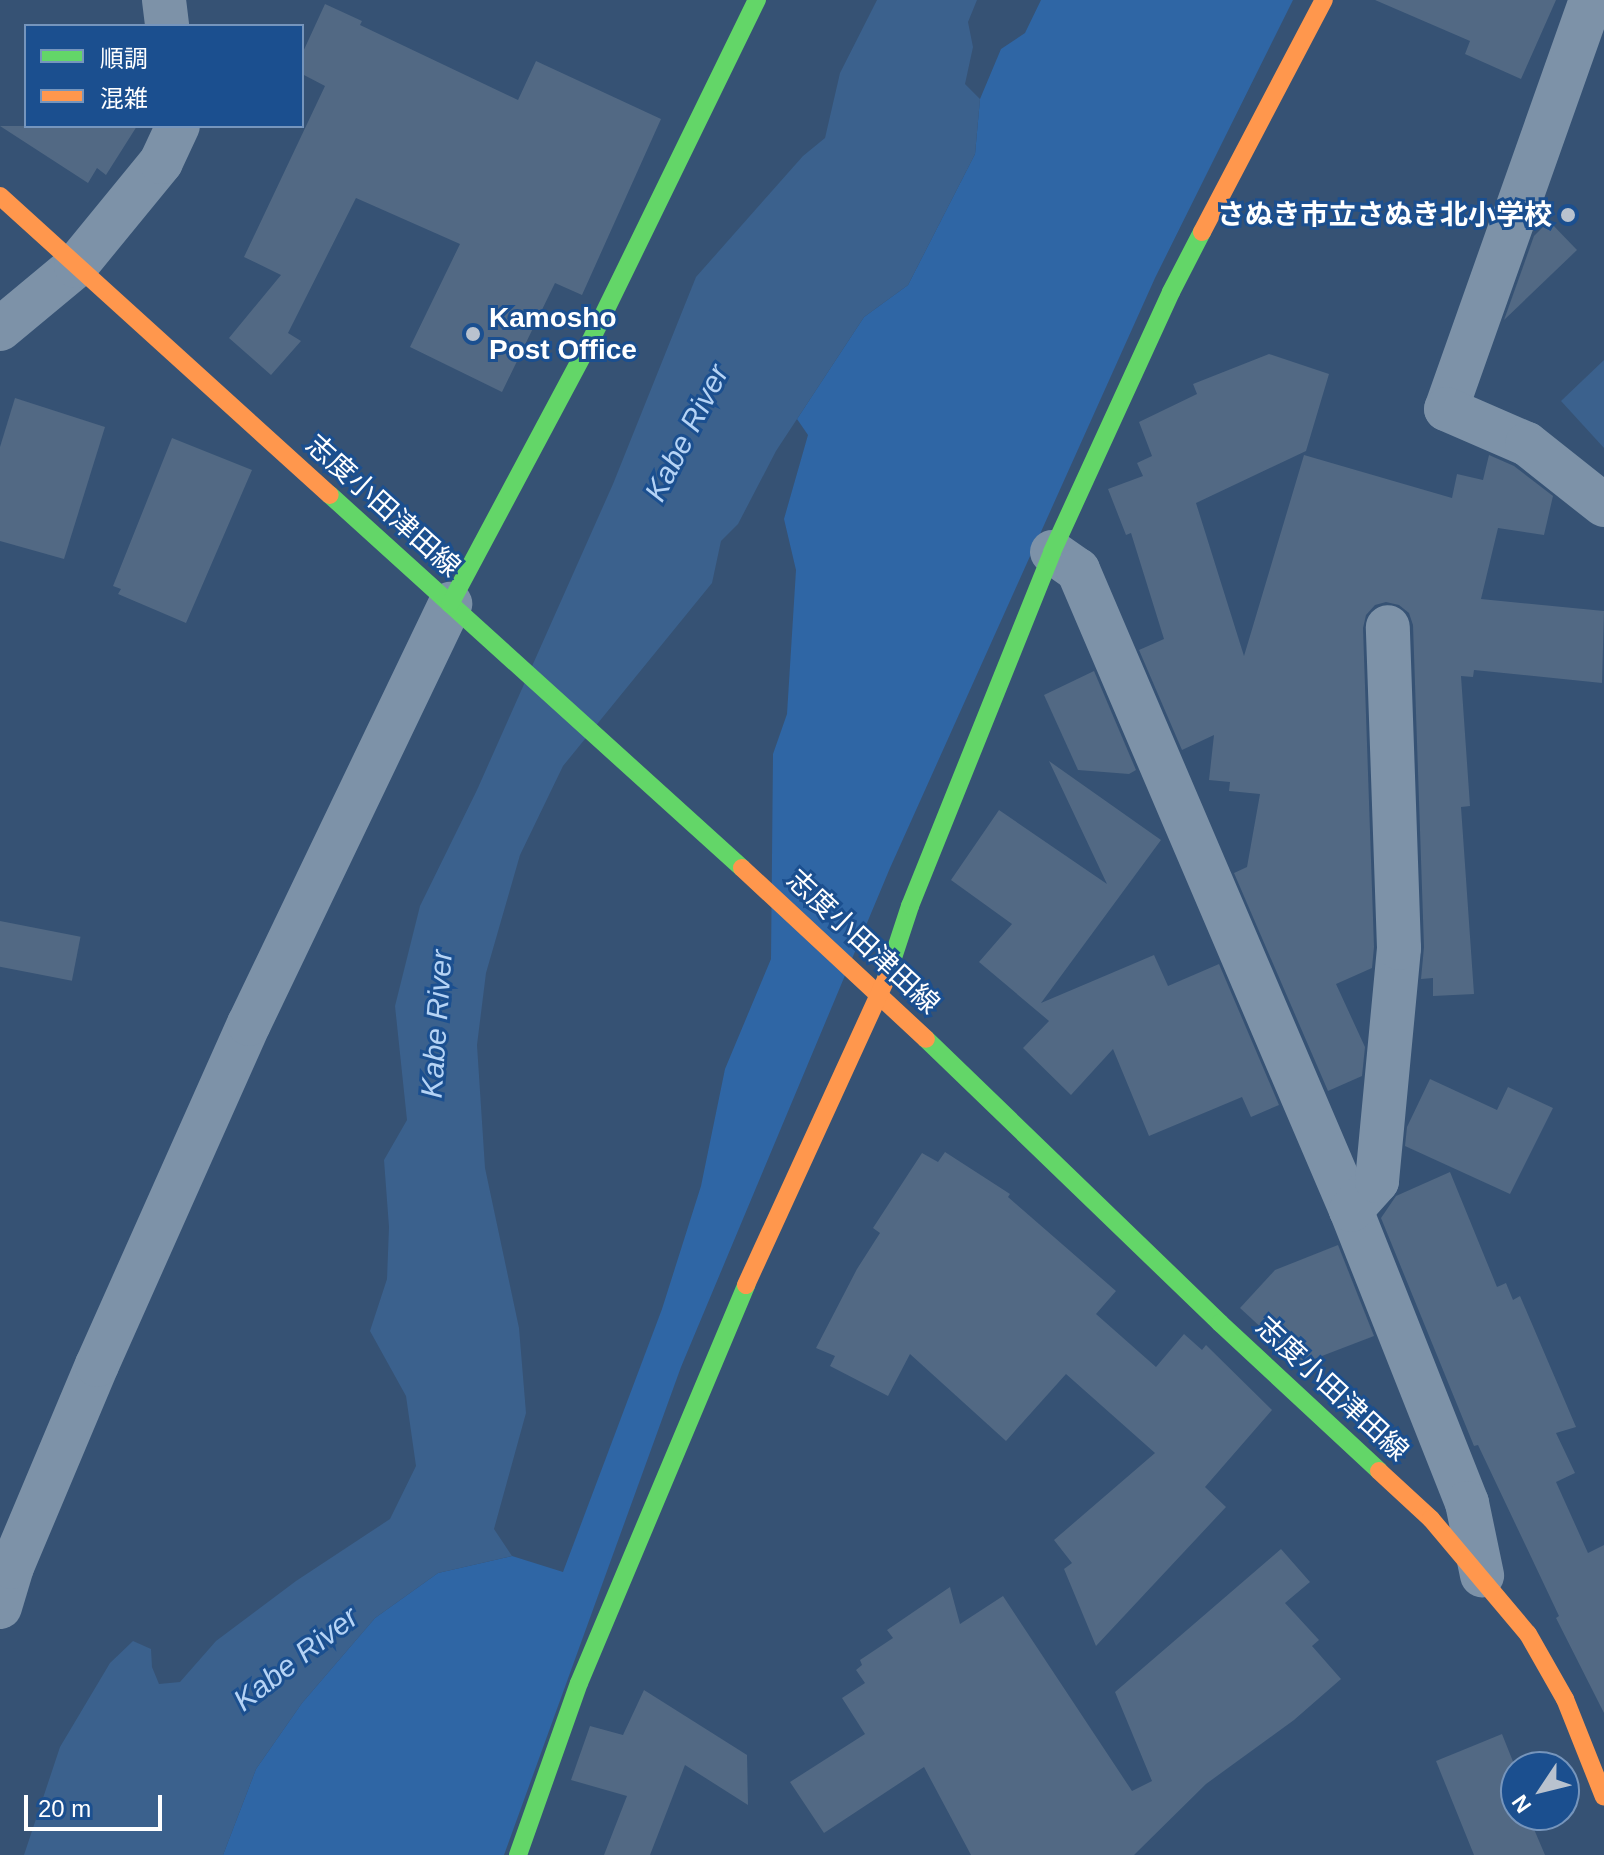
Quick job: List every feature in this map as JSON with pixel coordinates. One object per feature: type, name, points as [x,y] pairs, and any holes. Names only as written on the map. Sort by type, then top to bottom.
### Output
[{"type":"street","points":[[164,0],[167,24]]},
{"type":"street","points":[[0,1607],[12,1567],[90,1379],[230,1067],[450,604],[590,342],[757,0]]},
{"type":"street","points":[[518,1855],[579,1683],[702,1385],[830,1096],[881,995],[910,906],[1052,552],[1171,292],[1324,0]]},
{"type":"street","points":[[1591,0],[1446,409],[1527,444],[1604,505]]},
{"type":"street","points":[[0,329],[76,266],[161,162],[177,128]]},
{"type":"street","name":"志度小田津田線","points":[[0,196],[862,977],[1220,1323],[1431,1519],[1482,1575],[1528,1634],[1565,1699],[1604,1797]]},
{"type":"street","points":[[1052,552],[1078,570],[1351,1210],[1467,1503],[1482,1575]]},
{"type":"street","points":[[1351,1210],[1377,1181],[1399,948],[1388,627]]},
{"type":"shaded area","points":[[1041,0],[1293,0],[1155,278],[890,868],[681,1367],[504,1855],[223,1855],[256,1769],[302,1703],[375,1618],[438,1573],[512,1556],[563,1572],[662,1309],[701,1186],[725,1069],[771,959],[773,754],[787,714],[796,570],[784,519],[808,435],[797,419],[864,317],[908,285],[975,154],[980,99],[1001,49],[1025,33]]},
{"type":"water","name":"Kabe River","points":[[877,0],[977,0],[968,22],[973,47],[965,84],[980,99],[975,154],[908,285],[864,317],[776,451],[738,524],[721,541],[712,583],[563,766],[520,855],[486,973],[477,1045],[485,1168],[519,1328],[526,1413],[494,1529],[512,1556],[438,1573],[375,1618],[302,1703],[256,1769],[223,1855],[24,1855],[60,1747],[110,1663],[133,1641],[151,1649],[152,1667],[159,1684],[180,1682],[216,1641],[296,1581],[390,1519],[416,1466],[406,1396],[370,1331],[387,1279],[389,1227],[384,1160],[407,1120],[395,1006],[420,906],[477,790],[613,484],[696,277],[803,156],[825,138],[840,73]]},
{"type":"water","points":[[1604,360],[1604,448],[1561,401]]},
{"type":"building","points":[[1375,0],[1556,0],[1521,79],[1465,54],[1470,41]]},
{"type":"building","points":[[325,4],[362,21],[360,25],[518,100],[536,61],[661,119],[582,295],[555,283],[502,392],[410,347],[460,244],[356,198],[288,333],[301,341],[271,375],[229,338],[281,275],[244,257],[325,86],[304,75],[304,50]]},
{"type":"building","points":[[0,126],[136,128],[106,175],[97,168],[88,183]]},
{"type":"building","points":[[1549,221],[1577,250],[1504,320],[1534,236]]},
{"type":"building","points":[[1269,354],[1329,374],[1306,451],[1196,503],[1244,656],[1304,455],[1452,498],[1457,474],[1483,480],[1489,455],[1514,466],[1553,496],[1544,535],[1498,528],[1481,599],[1604,611],[1602,683],[1474,670],[1473,677],[1461,676],[1470,806],[1461,807],[1474,994],[1433,996],[1433,978],[1421,979],[1424,947],[1413,625],[1409,613],[1399,605],[1386,602],[1375,605],[1366,615],[1363,628],[1374,947],[1372,968],[1336,984],[1365,1047],[1362,1076],[1328,1091],[1234,873],[1247,867],[1260,794],[1229,791],[1230,782],[1209,780],[1214,735],[1182,750],[1139,650],[1164,639],[1131,533],[1126,535],[1108,489],[1143,476],[1137,463],[1152,456],[1139,422],[1197,394],[1193,384]]},
{"type":"building","points":[[15,398],[105,427],[64,559],[0,541],[0,447]]},
{"type":"building","points":[[172,438],[252,470],[186,623],[118,594],[121,589],[113,586]]},
{"type":"building","points":[[1094,671],[1136,770],[1129,774],[1078,770],[1044,695]]},
{"type":"building","points":[[1049,761],[1161,840],[1041,1003],[1154,955],[1168,986],[1219,964],[1279,1105],[1251,1117],[1242,1097],[1149,1136],[1113,1049],[1071,1095],[1023,1048],[1049,1021],[979,962],[1012,924],[951,880],[999,810],[1107,884]]},
{"type":"building","points":[[0,921],[80,937],[72,981],[0,967]]},
{"type":"building","points":[[1430,1079],[1497,1110],[1508,1087],[1553,1108],[1510,1194],[1405,1146],[1407,1127]]},
{"type":"building","points":[[945,1152],[1010,1194],[1008,1197],[1116,1291],[1096,1314],[1156,1367],[1184,1334],[1202,1350],[1206,1345],[1272,1410],[1205,1487],[1226,1507],[1096,1646],[1064,1569],[1072,1563],[1054,1540],[1155,1453],[1066,1374],[1006,1441],[910,1354],[888,1396],[830,1366],[835,1356],[816,1348],[857,1269],[880,1233],[873,1228],[922,1153],[938,1162]]},
{"type":"building","points":[[1450,1172],[1497,1287],[1506,1283],[1513,1300],[1520,1296],[1576,1427],[1556,1433],[1575,1473],[1556,1482],[1588,1553],[1604,1545],[1604,1713],[1556,1618],[1559,1616],[1478,1445],[1474,1446],[1381,1218],[1396,1196]]},
{"type":"building","points":[[1338,1245],[1374,1336],[1301,1364],[1240,1308],[1275,1270]]},
{"type":"building","points":[[1281,1549],[1310,1582],[1285,1603],[1319,1640],[1312,1646],[1341,1679],[1294,1720],[1206,1784],[1134,1855],[971,1855],[924,1767],[824,1833],[790,1782],[865,1734],[842,1698],[865,1683],[856,1670],[862,1665],[860,1660],[893,1638],[887,1630],[950,1587],[960,1624],[1003,1596],[1132,1791],[1152,1781],[1115,1692]]},
{"type":"building","points":[[644,1690],[747,1755],[748,1805],[685,1765],[650,1855],[604,1855],[627,1796],[571,1780],[590,1726],[623,1735]]},
{"type":"building","points":[[1502,1734],[1509,1751],[1500,1751],[1500,1831],[1535,1831],[1545,1855],[1474,1855],[1436,1761]]},
{"type":"traffic: fast","points":[[450,604],[590,342],[757,0]]},
{"type":"traffic: fast","points":[[886,979],[910,906],[1052,552],[1171,292],[1202,232]]},
{"type":"traffic: fast","points":[[330,495],[742,868]]},
{"type":"traffic: fast","points":[[926,1039],[1220,1323],[1379,1471]]},
{"type":"traffic: fast","points":[[518,1855],[579,1683],[746,1285]]},
{"type":"traffic: slow","points":[[1202,232],[1324,0]]},
{"type":"traffic: slow","points":[[0,196],[330,495]]},
{"type":"traffic: slow","points":[[742,868],[926,1039]]},
{"type":"traffic: slow","points":[[746,1285],[886,979]]},
{"type":"traffic: slow","points":[[1379,1471],[1431,1519],[1528,1634],[1565,1699],[1604,1797]]},
{"type":"place","name":"さぬき市立さぬき北小学校","points":[[1568,215]]},
{"type":"place","name":"Kamosho Post Office","points":[[473,334]]}]
